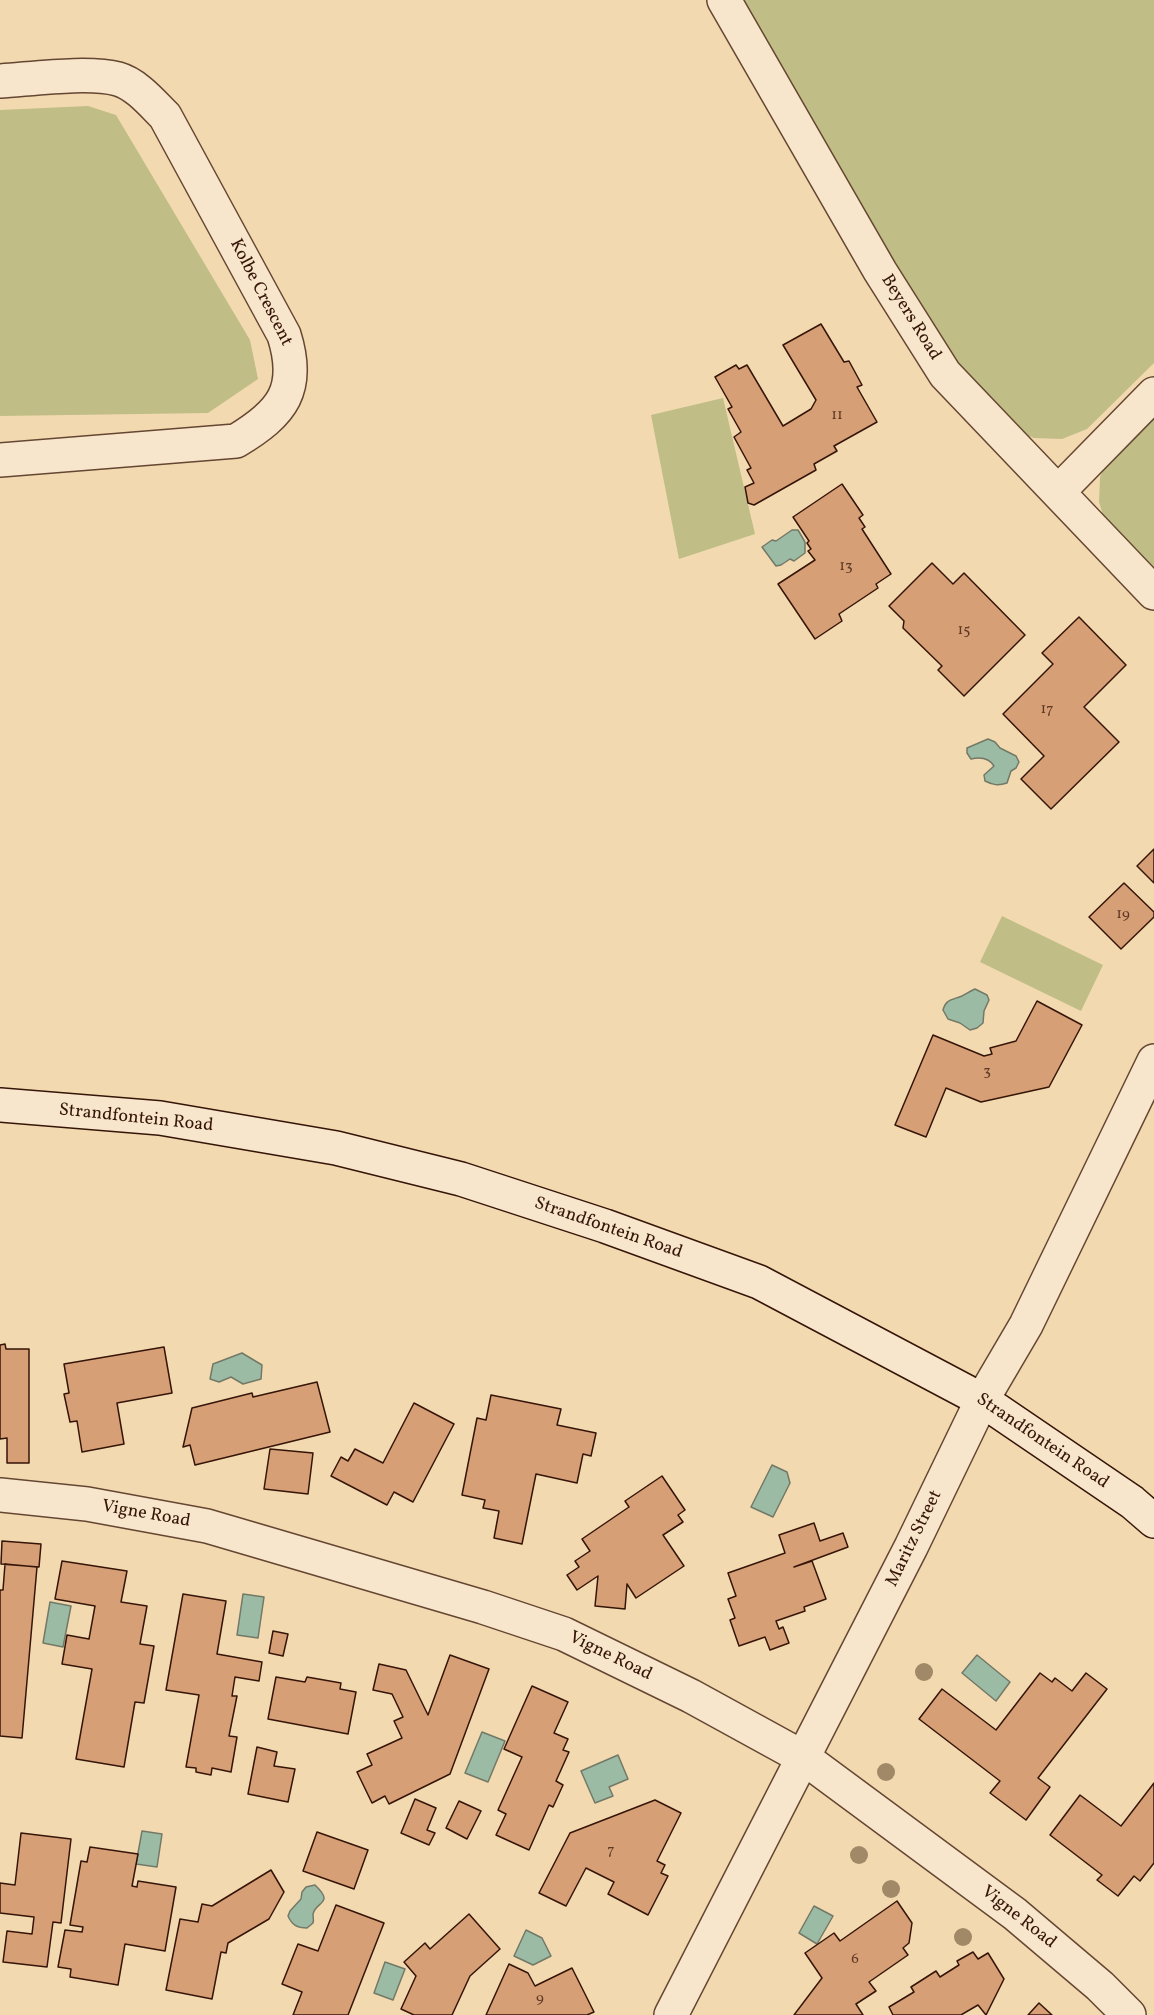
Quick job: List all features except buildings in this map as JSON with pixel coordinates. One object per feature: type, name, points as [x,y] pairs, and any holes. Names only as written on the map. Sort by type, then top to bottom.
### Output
[{"type":"street","name":"Beyers Road","points":[[724,0],[880,271],[945,374],[1154,593]]},
{"type":"street","name":"Kolbe Crescent","points":[[0,81],[92,75],[119,79],[144,95],[165,116],[284,334],[291,356],[292,378],[280,406],[259,428],[236,441],[0,460]]},
{"type":"street","points":[[1058,492],[1154,394]]},
{"type":"street","name":"Maritz Street","points":[[671,2015],[911,1547],[982,1400],[1026,1325],[1154,1061]]},
{"type":"street","name":"Strandfontein Road","points":[[0,1105],[160,1118],[336,1148],[461,1179],[605,1226],[759,1282],[982,1400],[1132,1502],[1154,1521]]},
{"type":"street","name":"Vigne Road","points":[[0,1495],[87,1504],[207,1526],[483,1607],[564,1634],[691,1696],[804,1758],[1015,1914],[1100,1986],[1129,2015]]},
{"type":"shaded area","points":[[739,0],[1154,0],[1154,363],[1087,429],[1062,439],[1034,438],[994,424],[953,372]]},
{"type":"shaded area","points":[[88,106],[116,115],[250,340],[258,379],[208,413],[0,416],[0,110]]},
{"type":"shaded area","points":[[723,398],[755,534],[679,559],[651,415]]},
{"type":"shaded area","points":[[1154,410],[1154,578],[1106,525],[1099,502],[1100,477],[1109,458]]},
{"type":"shaded area","points":[[792,530],[798,530],[805,542],[805,553],[794,561],[790,559],[776,566],[762,547]]},
{"type":"shaded area","points":[[988,739],[1016,756],[1019,762],[1011,771],[1007,783],[996,785],[985,781],[984,775],[994,766],[990,761],[984,759],[971,759],[967,753],[967,748]]},
{"type":"shaded area","points":[[1002,916],[1103,965],[1081,1011],[980,962]]},
{"type":"shaded area","points":[[975,989],[987,995],[989,1000],[984,1011],[983,1023],[970,1030],[948,1019],[943,1010],[952,999]]},
{"type":"shaded area","points":[[242,1353],[262,1365],[261,1379],[243,1384],[231,1377],[219,1382],[210,1379],[213,1364]]},
{"type":"shaded area","points":[[772,1465],[787,1472],[790,1483],[773,1517],[751,1507]]},
{"type":"shaded area","points":[[243,1594],[264,1597],[258,1638],[237,1635]]},
{"type":"shaded area","points":[[50,1602],[71,1606],[63,1647],[43,1643]]},
{"type":"shaded area","points":[[977,1655],[1010,1682],[996,1701],[962,1673]]},
{"type":"shaded area","points":[[482,1732],[505,1741],[488,1782],[465,1773]]},
{"type":"shaded area","points":[[618,1755],[628,1779],[609,1787],[613,1796],[595,1803],[581,1771]]},
{"type":"shaded area","points":[[142,1831],[162,1834],[157,1867],[136,1864]]},
{"type":"shaded area","points":[[315,1885],[324,1896],[323,1902],[313,1914],[313,1923],[307,1928],[298,1927],[288,1916],[290,1911],[301,1899],[306,1887]]},
{"type":"shaded area","points":[[814,1906],[833,1916],[817,1944],[799,1933]]},
{"type":"shaded area","points":[[526,1930],[542,1938],[551,1956],[533,1965],[514,1956]]},
{"type":"shaded area","points":[[385,1962],[405,1969],[393,2000],[374,1993]]}]
